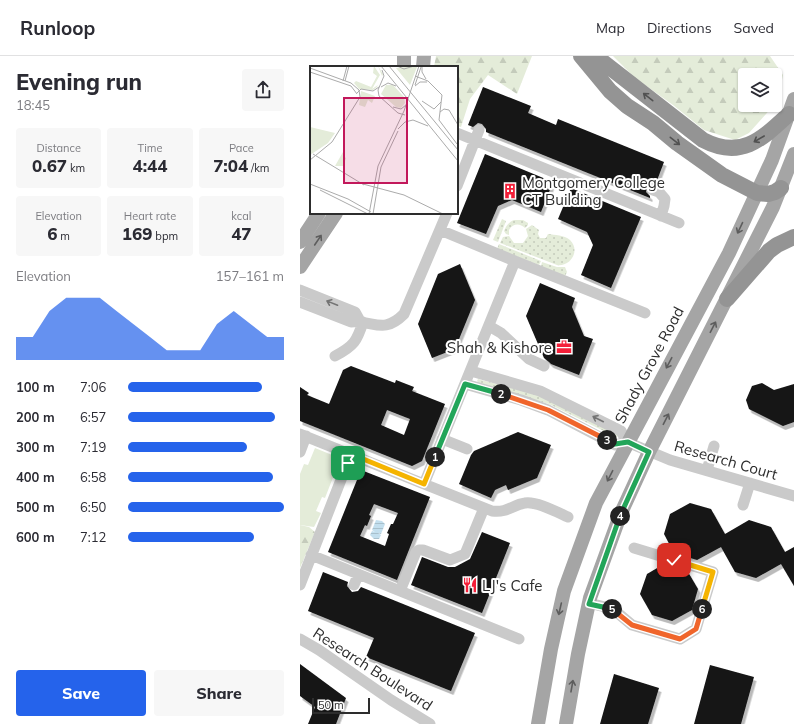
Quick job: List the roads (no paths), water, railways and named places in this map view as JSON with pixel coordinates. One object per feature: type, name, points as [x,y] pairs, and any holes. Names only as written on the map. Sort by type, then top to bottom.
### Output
[{"type":"highway","points":[[581,56],[610,91],[627,106],[722,175],[758,194],[768,194],[781,188]]},
{"type":"highway","points":[[597,56],[702,140],[713,146],[727,148],[747,146],[766,135],[789,114]]},
{"type":"highway","points":[[727,299],[769,251],[777,245],[794,237]]},
{"type":"main road","points":[[423,66],[424,56]]},
{"type":"main road","name":"Shady Grove Road","points":[[538,724],[551,649],[564,591],[596,502],[729,253],[758,194],[794,99]]},
{"type":"main road","points":[[566,724],[578,654],[589,604],[621,513],[649,452],[773,206],[794,154]]},
{"type":"main road","points":[[300,242],[318,214]]},
{"type":"main road","points":[[300,267],[335,214]]},
{"type":"street","points":[[458,133],[477,135],[679,223]]},
{"type":"street","points":[[458,183],[477,135]]},
{"type":"street","points":[[653,190],[660,192],[665,198],[661,216]]},
{"type":"street","points":[[300,302],[351,322],[362,322],[381,326],[398,320],[404,314],[447,214]]},
{"type":"street","points":[[440,230],[645,314]]},
{"type":"street","points":[[424,484],[515,261]]},
{"type":"street","points":[[300,290],[355,312],[362,322],[358,337],[354,343],[335,356]]},
{"type":"street","points":[[489,326],[501,333],[529,359],[544,366]]},
{"type":"street","points":[[465,384],[521,400],[548,410],[615,444],[628,442],[621,431],[557,398],[540,391],[471,370]]},
{"type":"street","points":[[300,452],[303,435],[492,511],[500,512],[525,503],[532,503],[568,517]]},
{"type":"street","points":[[442,439],[467,449]]},
{"type":"street","name":"Research Court","points":[[628,442],[670,460],[794,495]]},
{"type":"street","points":[[707,470],[714,446]]},
{"type":"street","points":[[300,584],[351,454]]},
{"type":"street","points":[[743,505],[750,483]]},
{"type":"street","points":[[400,591],[416,552],[419,550],[423,550],[450,560],[465,554],[484,508]]},
{"type":"street","points":[[589,604],[613,609],[632,625],[680,639],[696,629],[713,572],[634,548]]},
{"type":"street","points":[[312,555],[356,580],[373,576],[400,591],[518,639]]},
{"type":"street","name":"Research Boulevard","points":[[300,639],[319,650],[391,700],[430,724]]},
{"type":"water","points":[[376,520],[382,521],[385,524],[381,534],[378,533],[381,535],[379,539],[374,539],[370,535],[372,531],[375,532],[372,530]]},
{"type":"place","name":"Montgomery College CT Building","points":[[510,191]]},
{"type":"place","name":"Shah & Kishore","points":[[564,347]]},
{"type":"place","name":"LJ's Cafe","points":[[470,585]]}]
